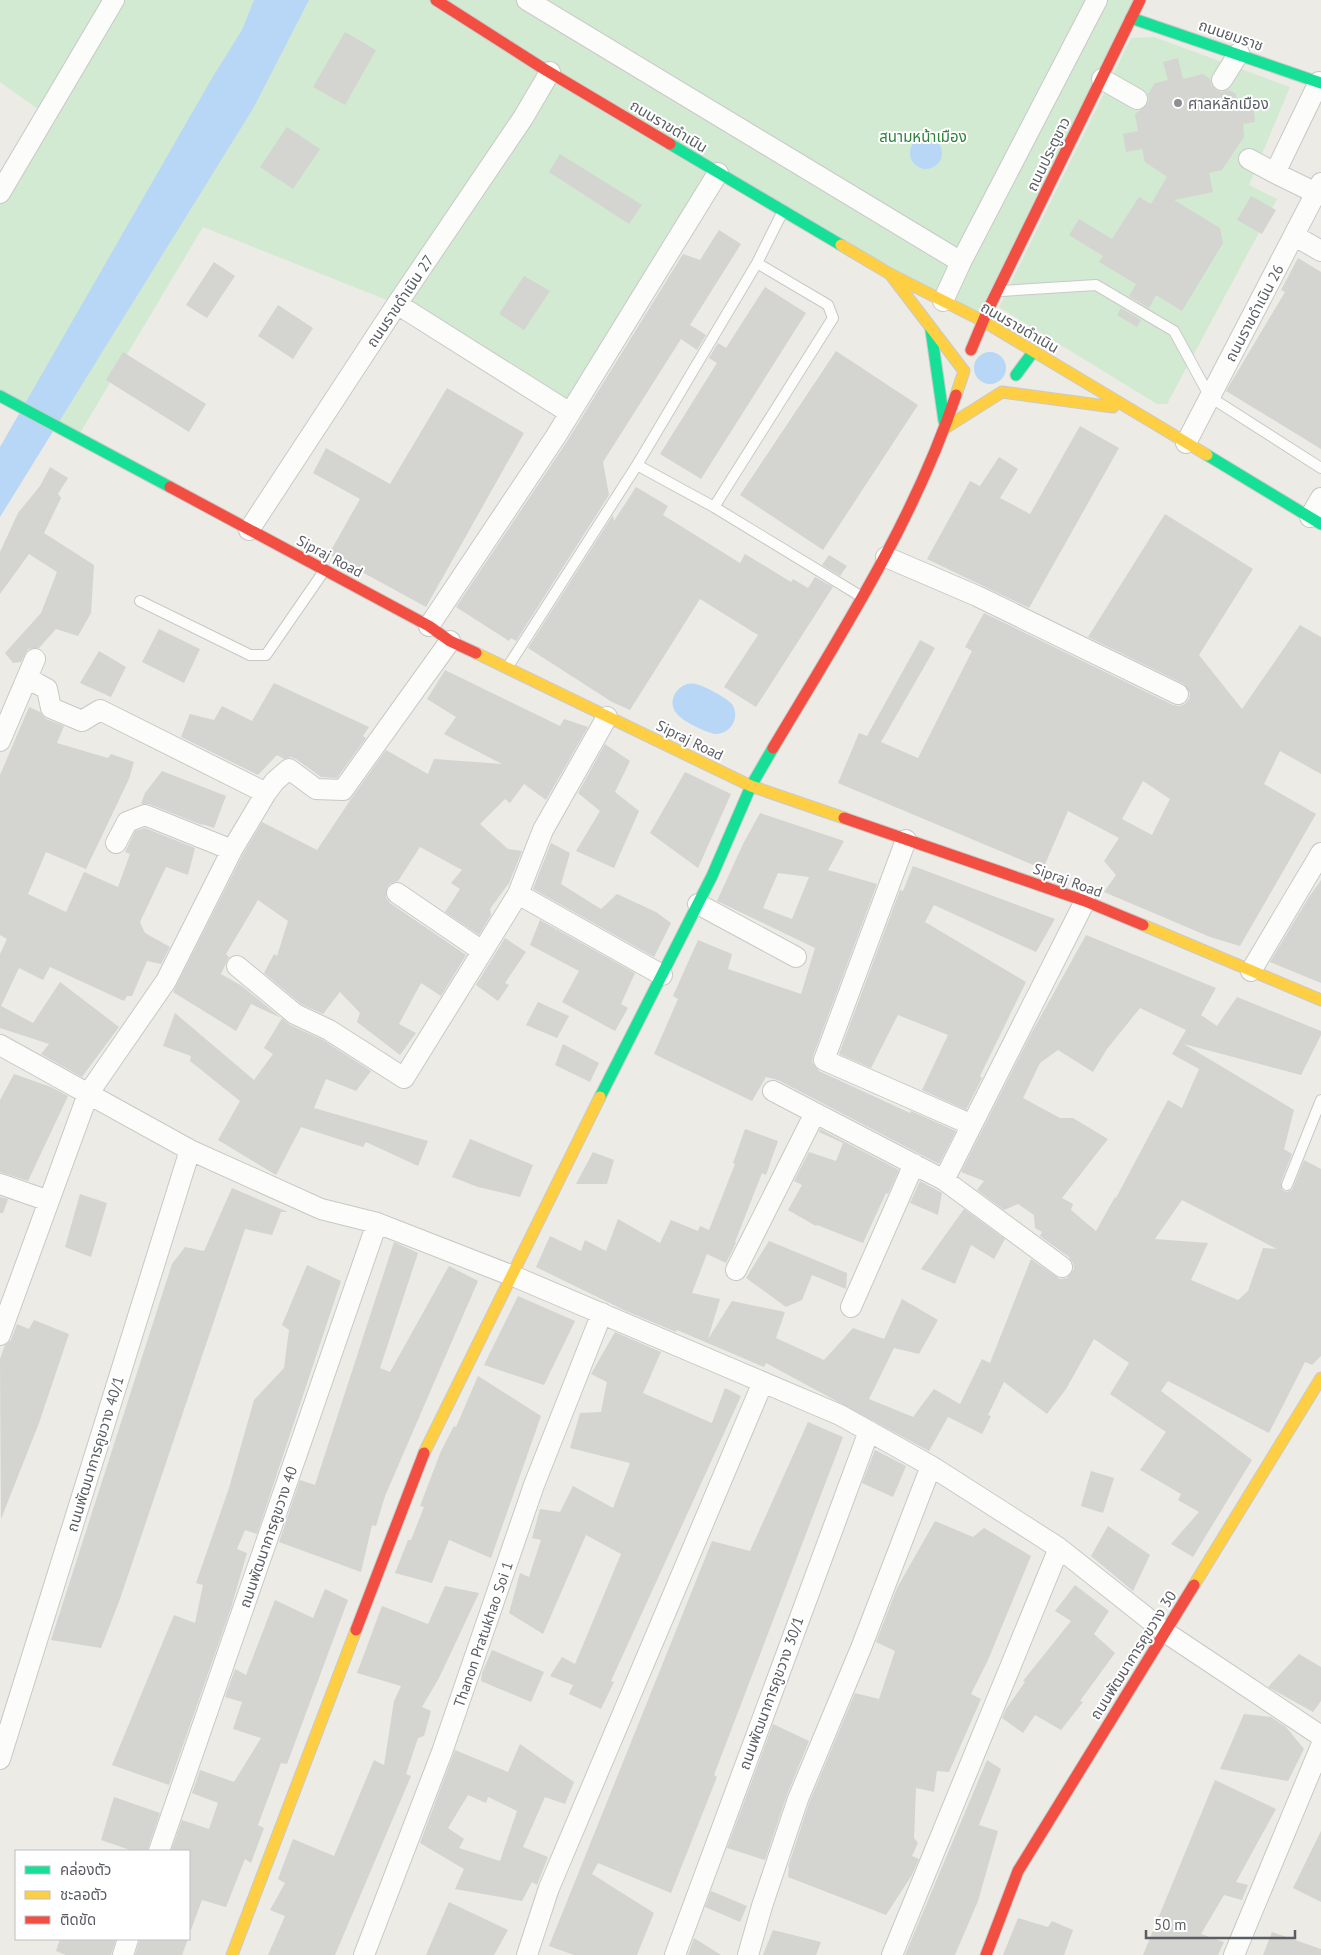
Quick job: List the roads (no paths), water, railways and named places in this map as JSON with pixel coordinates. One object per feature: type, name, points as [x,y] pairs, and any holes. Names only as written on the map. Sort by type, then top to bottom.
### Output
[{"type":"street","points":[[0,193],[114,0]]},
{"type":"street","name":"ถนนราขดำเนิน","points":[[436,0],[550,72],[718,173],[890,274],[983,321],[1316,520]]},
{"type":"street","points":[[527,0],[961,262]]},
{"type":"street","points":[[943,301],[961,262],[1097,0]]},
{"type":"street","name":"ถนนประตูขาว","points":[[971,350],[997,291],[1140,0]]},
{"type":"street","name":"ถนนยมราช","points":[[1131,18],[1320,82]]},
{"type":"street","points":[[1222,80],[1239,53]]},
{"type":"street","name":"ถนนราขดำเนิน 27","points":[[249,530],[397,304],[523,118],[550,72]]},
{"type":"street","points":[[1102,80],[1137,99]]},
{"type":"street","points":[[1275,173],[1320,82]]},
{"type":"street","points":[[1249,159],[1275,173],[1318,188]]},
{"type":"street","points":[[429,626],[570,413],[718,173]]},
{"type":"street","name":"ถนนราขดำเนิน 26","points":[[1186,443],[1295,236],[1318,188]]},
{"type":"street","points":[[1295,236],[1321,251]]},
{"type":"street","name":"ถนนราขดำเนิน","points":[[890,274],[964,371]]},
{"type":"street","points":[[397,304],[570,413]]},
{"type":"street","points":[[931,326],[945,428]]},
{"type":"street","points":[[1002,392],[994,394],[974,389],[966,379],[964,363],[971,350],[989,341],[1000,343],[1014,356],[1016,375]]},
{"type":"street","points":[[945,428],[1008,388],[1033,352]]},
{"type":"street","points":[[232,1955],[427,1444],[712,876],[751,786],[886,557],[945,428],[964,371]]},
{"type":"street","name":"ถนนราขดำเนิน","points":[[1002,392],[1092,403],[1132,411]]},
{"type":"street","name":"Sipraj Road","points":[[1,396],[429,626],[450,641],[751,786],[1085,901],[1321,1000]]},
{"type":"street","points":[[1021,406],[1050,397]]},
{"type":"street","points":[[945,428],[983,417]]},
{"type":"street","points":[[1316,520],[1321,498]]},
{"type":"street","points":[[886,557],[977,596],[1178,694]]},
{"type":"street","points":[[0,1335],[88,1094],[166,981],[232,850],[266,793],[275,781],[289,769],[316,789],[343,790],[450,641]]},
{"type":"street","points":[[0,741],[35,660]]},
{"type":"street","points":[[27,678],[48,689],[51,708],[82,720],[100,710],[266,793]]},
{"type":"street","points":[[237,966],[295,1014],[329,1030],[404,1078],[518,894],[543,830],[607,717]]},
{"type":"street","points":[[116,843],[127,822],[144,815],[232,850]]},
{"type":"street","points":[[906,840],[824,1060],[972,1125]]},
{"type":"street","points":[[1251,971],[1321,853]]},
{"type":"street","points":[[397,893],[482,951]]},
{"type":"street","points":[[518,894],[662,975]]},
{"type":"street","points":[[944,1180],[1085,901]]},
{"type":"street","points":[[698,904],[796,957]]},
{"type":"street","points":[[0,1045],[190,1150],[321,1209],[377,1223],[511,1276],[840,1415],[931,1466],[1059,1548],[1165,1632],[1321,1736]]},
{"type":"street","points":[[773,1091],[944,1180],[1062,1267]]},
{"type":"street","points":[[736,1270],[815,1113]]},
{"type":"street","name":"ถนนพัฒนาการคูขวาง 40/1","points":[[0,1759],[190,1150]]},
{"type":"street","points":[[851,1307],[914,1164]]},
{"type":"street","points":[[0,1184],[48,1201]]},
{"type":"street","name":"ถนนพัฒนาการคูขวาง 40","points":[[159,1850],[377,1223]]},
{"type":"street","name":"Thanon Pratukhao Soi 1","points":[[364,1955],[442,1752],[534,1485],[602,1313]]},
{"type":"street","name":"ถนนพัฒนาการคูขวาง 30","points":[[986,1955],[1018,1871],[1321,1378]]},
{"type":"street","points":[[527,1955],[549,1888],[763,1382]]},
{"type":"street","name":"ถนนพัฒนาการคูขวาง 30/1","points":[[675,1955],[869,1431]]},
{"type":"street","points":[[748,1955],[762,1906],[798,1799],[861,1648],[931,1466]]},
{"type":"street","points":[[892,1955],[1059,1548]]},
{"type":"street","points":[[1234,1955],[1321,1746]]},
{"type":"street","points":[[123,1955],[128,1940]]},
{"type":"lane","points":[[507,668],[637,465],[757,263],[783,210]]},
{"type":"lane","points":[[714,507],[833,318],[828,305],[757,263]]},
{"type":"lane","points":[[997,291],[1096,285],[1174,330],[1210,397],[1321,468]]},
{"type":"lane","points":[[637,465],[714,507],[862,597]]},
{"type":"lane","points":[[140,601],[250,655],[266,655],[324,570]]},
{"type":"lane","points":[[1287,1185],[1321,1100]]},
{"type":"water","points":[[254,0],[309,0],[254,107],[0,517],[0,447],[212,78],[242,30]]},
{"type":"water","points":[[926,137],[932,138],[937,142],[941,147],[941,159],[937,164],[932,168],[926,169],[920,168],[915,164],[911,159],[910,153],[911,147],[915,142],[920,138]]},
{"type":"water","points":[[990,352],[996,353],[1001,357],[1005,362],[1005,374],[1001,379],[996,383],[990,384],[984,383],[979,379],[975,374],[974,368],[975,362],[979,357],[984,353]]},
{"type":"water","points":[[687,684],[703,686],[730,702],[735,714],[731,727],[723,733],[714,734],[696,727],[680,717],[674,710],[674,696],[679,689]]},
{"type":"place","name":"ศาลหลักเมือง","points":[[1178,103]]},
{"type":"park label","name":"สนามหน้าเมือง","points":[[923,136]]}]
